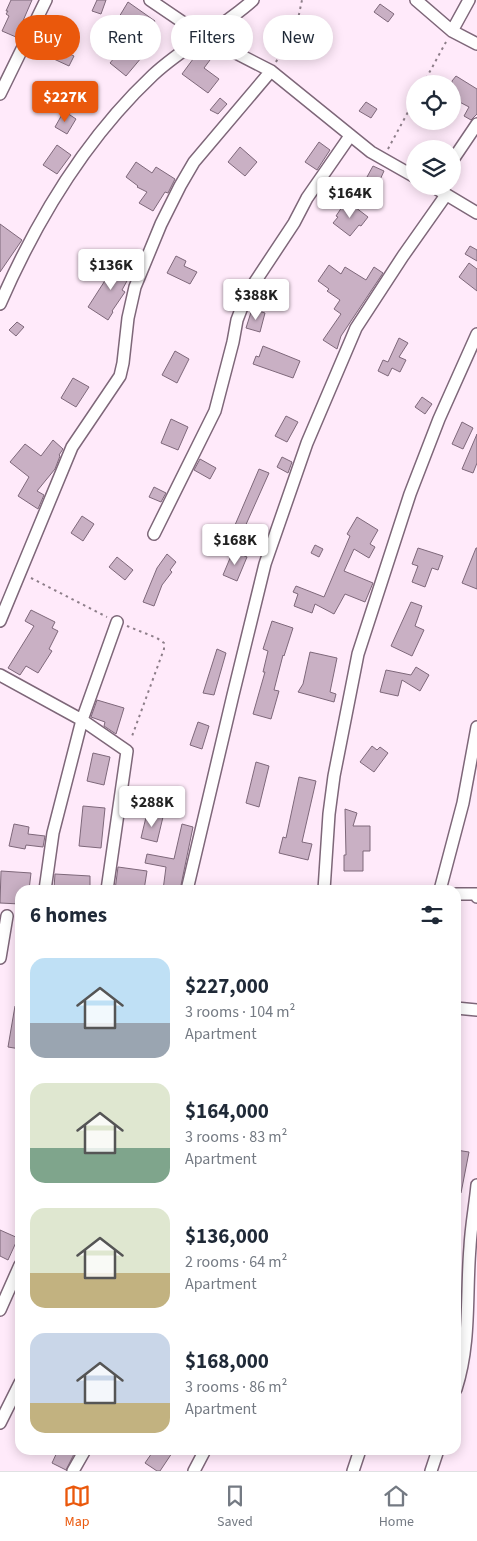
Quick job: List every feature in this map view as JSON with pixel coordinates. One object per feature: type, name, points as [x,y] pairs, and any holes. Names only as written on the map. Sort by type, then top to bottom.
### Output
[{"type":"street","points":[[0,94],[46,0]]},
{"type":"street","points":[[150,0],[172,15]]},
{"type":"street","points":[[235,15],[253,0]]},
{"type":"street","points":[[416,0],[452,31],[477,44]]},
{"type":"street","points":[[452,31],[470,0]]},
{"type":"street","points":[[0,304],[46,210],[74,166],[96,137],[154,74],[172,60]]},
{"type":"street","points":[[250,60],[271,71],[371,152],[406,172]]},
{"type":"street","points":[[0,621],[72,447],[120,376],[128,318],[135,287],[180,186],[200,154],[271,71]]},
{"type":"street","points":[[461,148],[477,124]]},
{"type":"street","points":[[154,534],[215,411],[237,320],[247,294],[294,223],[307,198],[350,136]]},
{"type":"street","points":[[188,885],[265,564],[306,443],[356,328],[445,195]]},
{"type":"street","points":[[448,195],[477,212]]},
{"type":"street","points":[[324,885],[328,814],[358,654],[410,494],[439,420],[477,334]]},
{"type":"street","points":[[45,885],[53,833],[82,720],[117,622]]},
{"type":"street","points":[[0,675],[82,720],[126,751],[108,885]]},
{"type":"street","points":[[441,885],[463,803],[477,728]]},
{"type":"street","points":[[461,894],[477,894],[477,897]]},
{"type":"street","points":[[0,958],[4,916]]},
{"type":"street","points":[[461,1008],[477,1010]]},
{"type":"street","points":[[461,1374],[469,1285],[470,1248],[477,1185]]},
{"type":"street","points":[[0,1310],[15,1276]]},
{"type":"street","points":[[461,1286],[469,1285]]},
{"type":"street","points":[[0,1423],[15,1393]]},
{"type":"street","points":[[73,1471],[82,1455]]},
{"type":"street","points":[[194,1471],[202,1455]]},
{"type":"street","points":[[353,1471],[358,1455]]},
{"type":"street","points":[[431,1471],[436,1455]]},
{"type":"path","points":[[271,71],[298,19],[302,0]]},
{"type":"path","points":[[428,75],[452,31]]},
{"type":"path","points":[[383,158],[406,116]]},
{"type":"path","points":[[21,573],[117,622],[157,638],[164,643],[164,650],[126,751]]},
{"type":"building","points":[[11,0],[32,0],[26,15],[15,15],[15,37],[2,31],[9,16],[6,14],[8,11],[6,11]]},
{"type":"building","points":[[97,0],[106,0],[101,14],[92,11]]},
{"type":"building","points":[[128,2],[146,15],[120,15]]},
{"type":"building","points":[[380,4],[394,14],[388,22],[374,12]]},
{"type":"building","points":[[56,60],[72,60],[69,66]]},
{"type":"building","points":[[112,60],[139,60],[126,76],[110,63]]},
{"type":"building","points":[[192,60],[210,60],[204,68],[219,79],[208,93],[182,74]]},
{"type":"building","points":[[461,79],[477,89],[477,114],[471,120],[464,116],[469,107],[461,103]]},
{"type":"building","points":[[90,88],[98,96],[87,107],[80,99]]},
{"type":"building","points":[[220,98],[227,104],[218,114],[210,110]]},
{"type":"building","points":[[366,102],[377,109],[371,118],[359,111]]},
{"type":"building","points":[[64,111],[76,119],[67,134],[55,127]]},
{"type":"building","points":[[319,142],[330,150],[317,170],[305,162]]},
{"type":"building","points":[[57,145],[71,155],[57,174],[43,165]]},
{"type":"building","points":[[240,147],[257,162],[245,176],[228,162]]},
{"type":"building","points":[[136,162],[152,173],[156,167],[175,179],[168,193],[165,192],[153,211],[139,203],[147,192],[137,187],[126,177]]},
{"type":"building","points":[[373,166],[384,171],[379,182],[367,177]]},
{"type":"building","points":[[351,204],[368,217],[350,236],[333,223],[342,207],[346,210]]},
{"type":"building","points":[[0,224],[22,240],[0,272]]},
{"type":"building","points":[[470,246],[477,250],[477,261],[465,254]]},
{"type":"building","points":[[176,256],[186,261],[184,266],[197,272],[190,284],[167,273]]},
{"type":"building","points":[[117,261],[133,270],[122,290],[125,292],[108,320],[88,307],[106,279],[108,280]]},
{"type":"building","points":[[469,263],[477,269],[477,291],[459,277]]},
{"type":"building","points":[[329,265],[341,274],[345,267],[366,280],[374,267],[383,273],[341,336],[337,349],[323,340],[341,314],[334,309],[340,300],[327,291],[329,289],[318,281]]},
{"type":"building","points":[[252,309],[265,313],[260,332],[246,328]]},
{"type":"building","points":[[17,322],[24,327],[16,336],[9,330]]},
{"type":"building","points":[[399,338],[408,343],[399,357],[406,360],[400,372],[392,368],[388,376],[378,371],[383,360],[388,362]]},
{"type":"building","points":[[263,346],[300,361],[293,378],[253,364],[256,356],[259,357]]},
{"type":"building","points":[[175,351],[189,359],[177,383],[162,375]]},
{"type":"building","points":[[73,378],[89,387],[76,407],[61,398]]},
{"type":"building","points":[[422,397],[432,404],[425,414],[415,407]]},
{"type":"building","points":[[286,416],[298,422],[287,442],[275,436]]},
{"type":"building","points":[[171,419],[188,427],[178,450],[161,443]]},
{"type":"building","points":[[462,422],[473,428],[463,449],[452,444]]},
{"type":"building","points":[[477,434],[477,463],[473,473],[462,469]]},
{"type":"building","points":[[53,440],[63,449],[55,469],[37,491],[44,495],[38,509],[18,496],[29,477],[10,462],[25,444],[41,456]]},
{"type":"building","points":[[282,457],[292,462],[288,473],[277,467]]},
{"type":"building","points":[[200,459],[216,468],[210,479],[194,470]]},
{"type":"building","points":[[259,469],[269,473],[244,529],[235,525]]},
{"type":"building","points":[[154,487],[166,493],[161,502],[149,497]]},
{"type":"building","points":[[82,516],[94,524],[83,541],[71,533]]},
{"type":"building","points":[[357,517],[378,530],[370,544],[375,547],[369,558],[354,549],[344,571],[373,583],[365,602],[345,594],[334,614],[315,604],[312,613],[294,606],[298,594],[293,592],[296,586],[324,597],[350,536],[347,534]]},
{"type":"building","points":[[315,545],[323,549],[319,557],[311,553]]},
{"type":"building","points":[[418,548],[443,556],[438,570],[432,568],[425,587],[412,582],[418,566],[412,564]]},
{"type":"building","points":[[477,548],[477,589],[462,583]]},
{"type":"building","points":[[233,551],[247,557],[237,581],[223,575]]},
{"type":"building","points":[[167,554],[176,562],[170,570],[172,572],[162,585],[154,606],[143,602],[157,568]]},
{"type":"building","points":[[117,557],[133,570],[125,580],[109,567]]},
{"type":"building","points":[[411,602],[422,606],[415,626],[424,630],[412,656],[391,646]]},
{"type":"building","points":[[31,610],[55,622],[52,628],[58,631],[49,649],[52,651],[38,673],[26,666],[20,675],[8,668],[34,626],[25,621]]},
{"type":"building","points":[[272,621],[293,628],[283,655],[274,690],[279,691],[271,719],[253,714],[265,672],[263,672],[268,651],[263,649]]},
{"type":"building","points":[[217,649],[226,653],[214,695],[203,693]]},
{"type":"building","points":[[310,652],[337,658],[330,692],[336,694],[334,702],[298,692],[303,684]]},
{"type":"building","points":[[416,667],[429,675],[420,691],[402,680],[398,696],[380,692],[386,670],[411,675]]},
{"type":"building","points":[[97,700],[124,708],[116,734],[104,726],[105,722],[91,717]]},
{"type":"building","points":[[198,722],[209,726],[202,749],[190,745]]},
{"type":"building","points":[[372,746],[377,750],[380,747],[388,753],[374,772],[360,762]]},
{"type":"building","points":[[93,753],[110,757],[104,785],[87,781]]},
{"type":"building","points":[[256,762],[269,766],[259,807],[246,803]]},
{"type":"building","points":[[299,777],[316,781],[302,842],[312,844],[308,860],[279,853],[283,837],[286,838]]},
{"type":"building","points":[[83,806],[105,808],[101,848],[79,846]]},
{"type":"building","points":[[345,809],[357,813],[353,826],[370,826],[370,851],[363,851],[363,871],[344,871],[344,855],[346,855]]},
{"type":"building","points":[[147,813],[163,817],[157,842],[141,838]]},
{"type":"building","points":[[14,824],[29,827],[28,834],[45,836],[43,847],[26,845],[25,849],[9,846]]},
{"type":"building","points":[[182,824],[193,827],[181,885],[164,885],[166,867],[145,863],[147,854],[174,859]]},
{"type":"building","points":[[118,867],[147,871],[145,885],[116,885]]},
{"type":"building","points":[[1,871],[31,873],[30,885],[15,885],[15,904],[0,903]]},
{"type":"building","points":[[55,874],[90,876],[90,885],[54,885]]},
{"type":"building","points":[[15,1006],[15,1048],[8,1047]]},
{"type":"building","points":[[461,1151],[469,1152],[461,1193]]},
{"type":"building","points":[[0,1230],[15,1237],[15,1245],[8,1260],[0,1256]]},
{"type":"building","points":[[56,1455],[74,1455],[66,1470],[52,1463]]},
{"type":"building","points":[[151,1455],[171,1455],[160,1471],[145,1463]]}]
